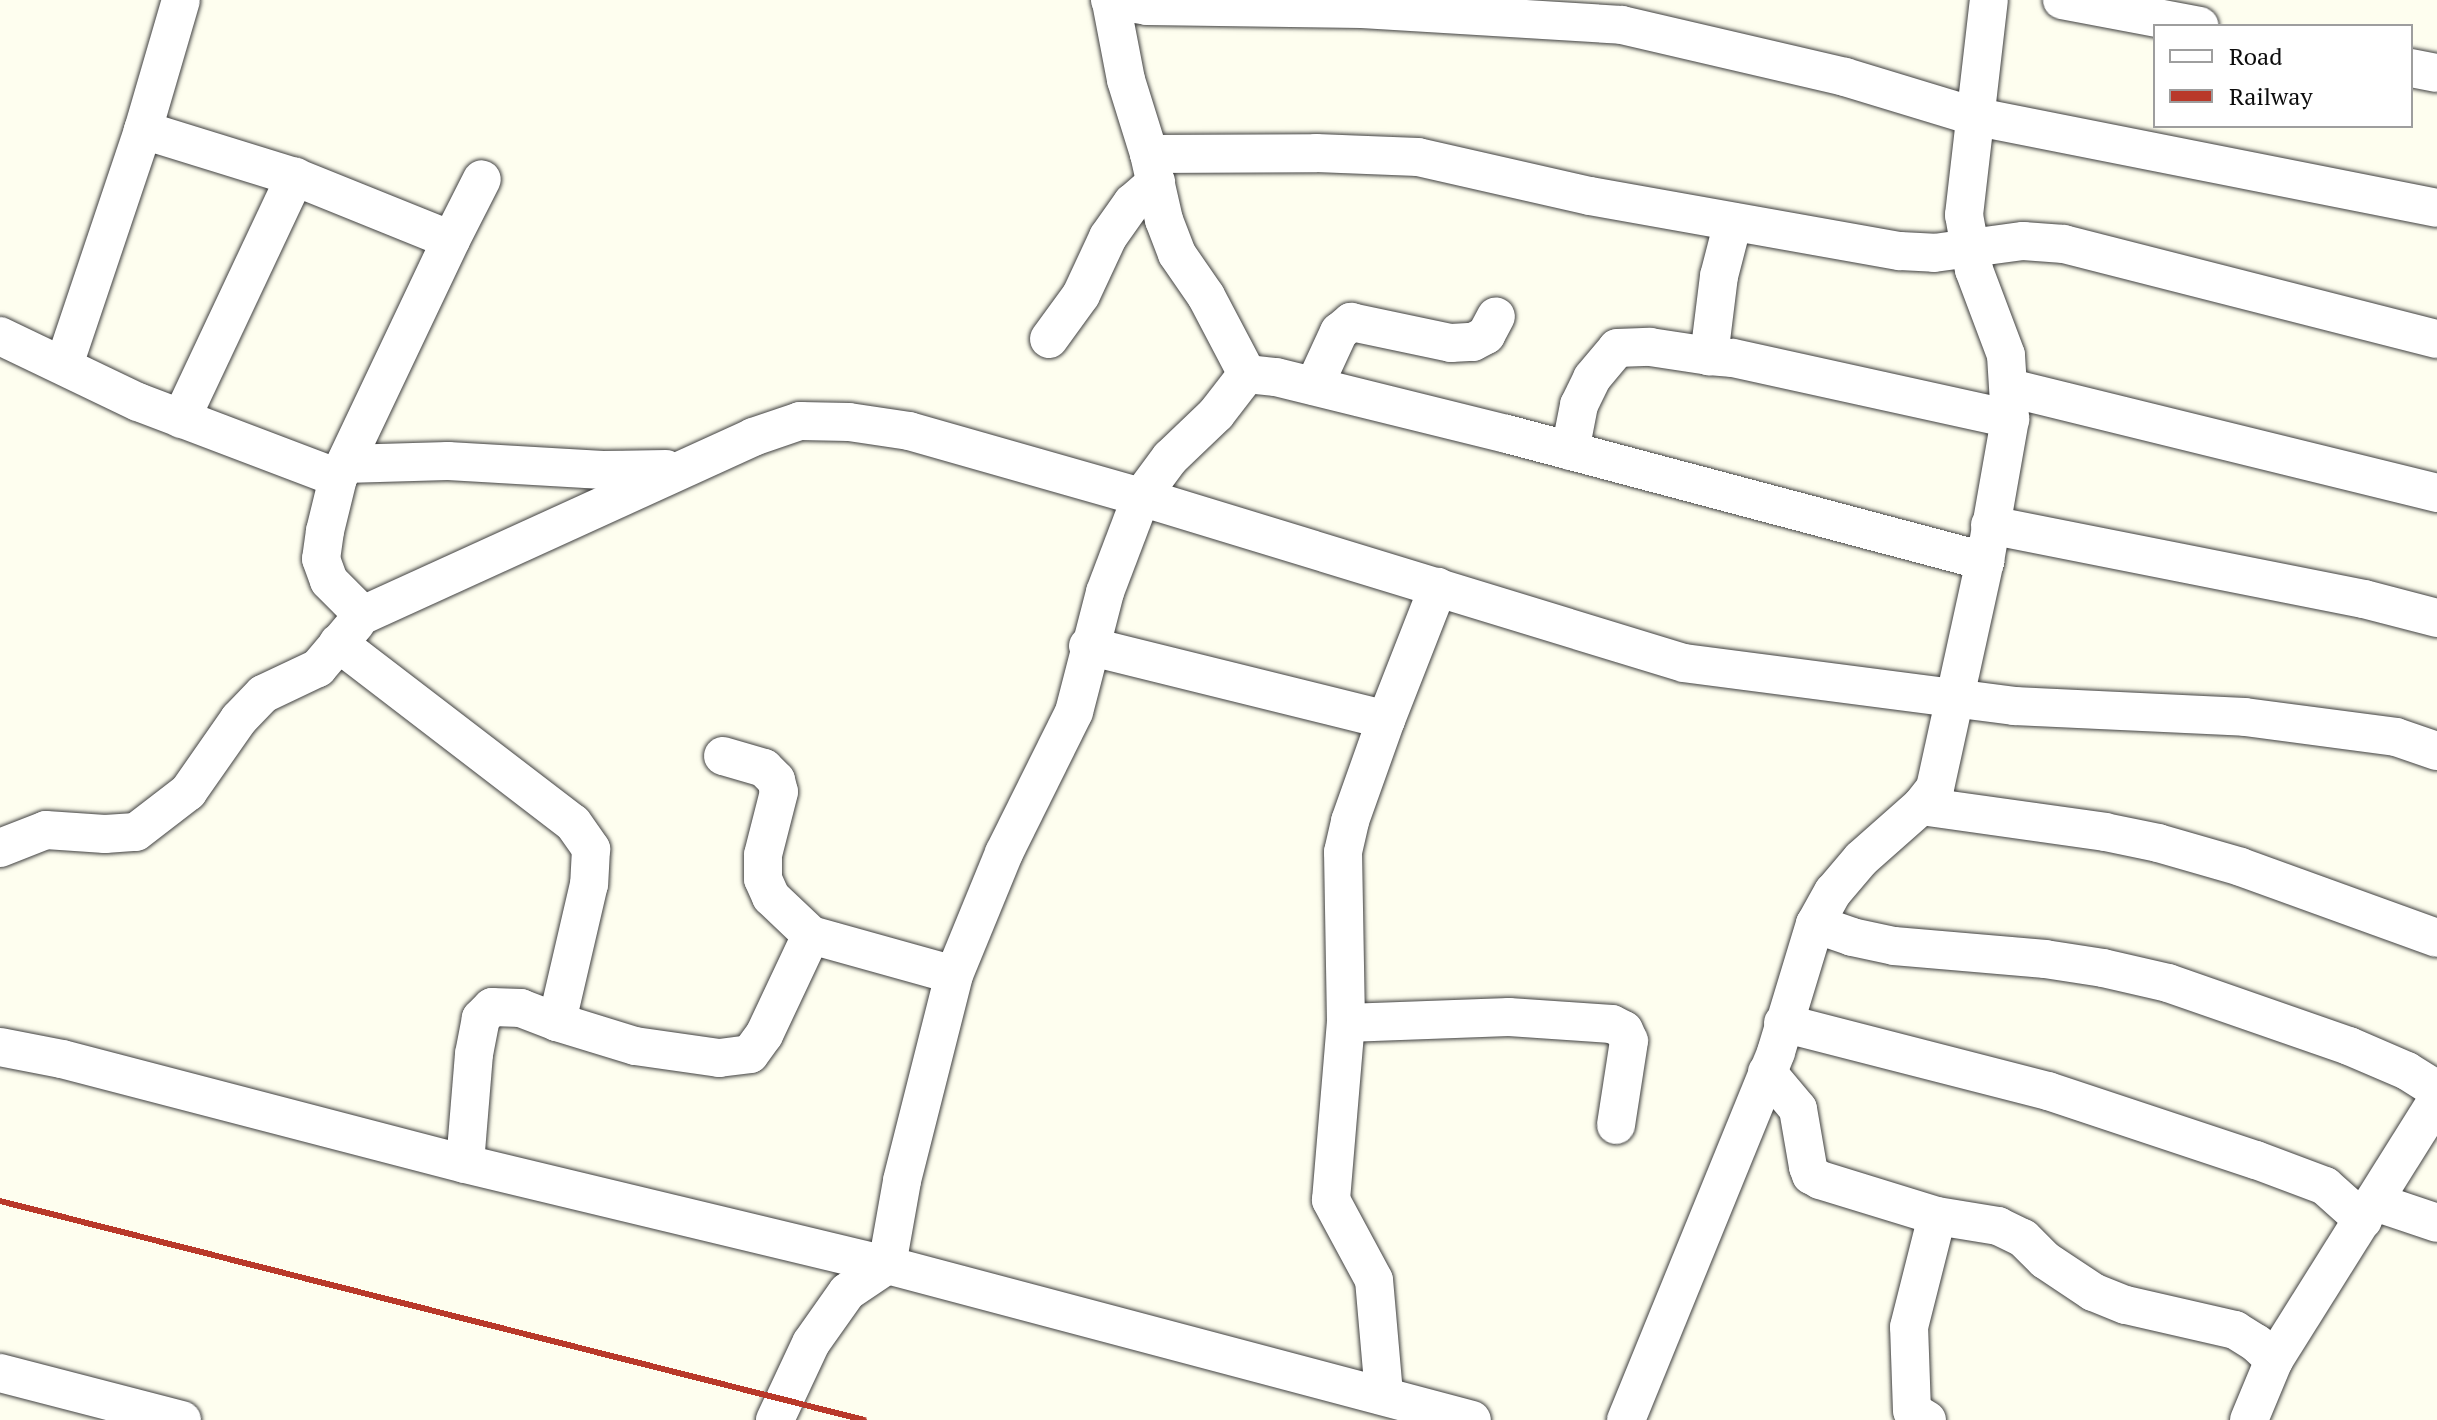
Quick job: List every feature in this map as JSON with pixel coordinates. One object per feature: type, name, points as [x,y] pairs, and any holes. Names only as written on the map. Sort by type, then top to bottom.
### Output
[{"type":"street","points":[[64,365],[143,130],[181,0]]},
{"type":"street","points":[[1626,1420],[1767,1072],[1815,924],[1833,892],[1861,859],[1921,806],[1935,788],[1987,543],[2010,403],[2006,355],[1969,249],[1964,215],[1973,116],[1989,0]]},
{"type":"street","points":[[2062,0],[2189,24]]},
{"type":"street","points":[[1247,374],[1206,296],[1177,254],[1164,220],[1153,168],[1126,80],[1110,1],[1362,9],[1522,9],[1622,25],[1845,77],[1973,116],[2437,208]]},
{"type":"street","points":[[2413,68],[2437,73]]},
{"type":"street","points":[[143,130],[295,177],[451,240]]},
{"type":"street","points":[[1153,168],[1316,153],[1418,157],[1590,196],[1900,251],[1934,253],[2023,241],[2064,244],[2437,339]]},
{"type":"street","points":[[1049,339],[1081,295],[1108,237],[1153,168]]},
{"type":"street","points":[[181,419],[295,177]]},
{"type":"street","points":[[482,179],[341,471],[321,559],[351,629],[573,823],[591,849],[589,884],[557,1022]]},
{"type":"street","points":[[1709,356],[1719,276],[1733,222]]},
{"type":"street","points":[[1314,386],[1339,332],[1351,322],[1451,343],[1473,342],[1486,335],[1496,316]]},
{"type":"street","points":[[0,336],[181,419],[341,471],[448,461],[603,470],[682,468]]},
{"type":"street","points":[[1570,451],[1579,405],[1592,378],[1617,348],[1650,347],[2010,403],[2437,493]]},
{"type":"street","points":[[1247,374],[1314,386],[1570,451],[1987,543],[2364,599],[2437,618]]},
{"type":"street","points":[[775,1420],[811,1343],[836,1307],[847,1292],[887,1265],[902,1181],[954,975],[1004,853],[1054,759],[1074,712],[1082,686],[1088,646],[1141,497],[1170,458],[1216,414],[1247,374]]},
{"type":"street","points":[[0,848],[46,830],[105,834],[136,832],[188,792],[239,719],[263,694],[318,668],[351,629],[682,468],[800,421],[849,422],[909,431],[1141,497],[1684,663],[2014,706],[2245,717],[2396,737],[2437,751]]},
{"type":"street","points":[[1384,1394],[1374,1280],[1331,1200],[1346,1023],[1343,852],[1350,821],[1386,720],[1438,587]]},
{"type":"street","points":[[1088,646],[1386,720]]},
{"type":"street","points":[[723,756],[764,768],[776,780],[779,792],[763,855],[763,879],[771,897],[811,935],[954,975]]},
{"type":"street","points":[[1921,806],[2105,832],[2158,843],[2241,867],[2437,938]]},
{"type":"street","points":[[1815,924],[1852,937],[1894,946],[2045,959],[2168,983],[2349,1046],[2407,1071],[2437,1090]]},
{"type":"street","points":[[465,1164],[474,1054],[481,1018],[492,1007],[521,1008],[635,1046],[719,1058],[750,1054],[764,1035],[811,935]]},
{"type":"street","points":[[1346,1023],[1509,1017],[1612,1024],[1624,1030],[1629,1041],[1616,1125]]},
{"type":"street","points":[[1783,1023],[2048,1091],[2256,1160],[2325,1186],[2369,1211],[2437,1223]]},
{"type":"street","points":[[0,1047],[62,1059],[465,1164],[887,1265],[1384,1394],[1472,1420]]},
{"type":"street","points":[[1767,1072],[1798,1109],[1811,1175],[1833,1187],[1937,1216],[1998,1226],[2023,1238],[2045,1260],[2093,1292],[2126,1305],[2235,1330],[2256,1343],[2274,1360]]},
{"type":"street","points":[[2249,1420],[2274,1360],[2437,1100]]},
{"type":"street","points":[[1927,1420],[1912,1411],[1909,1327],[1937,1216]]},
{"type":"street","points":[[0,1373],[182,1420]]},
{"type":"railway","points":[[0,1201],[864,1420]]}]
